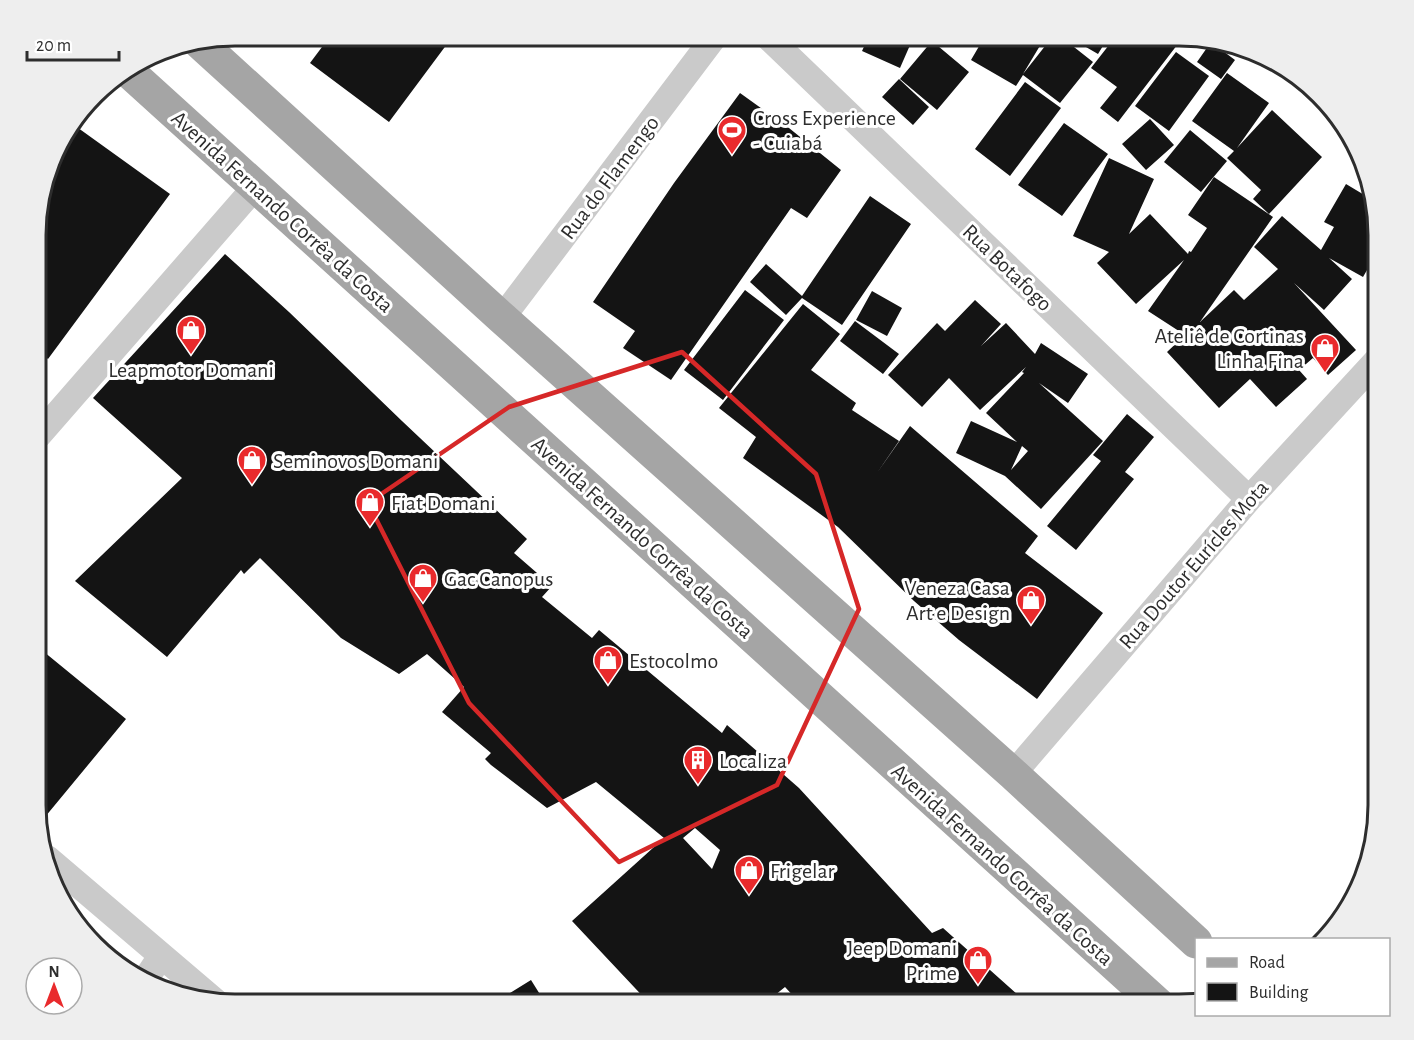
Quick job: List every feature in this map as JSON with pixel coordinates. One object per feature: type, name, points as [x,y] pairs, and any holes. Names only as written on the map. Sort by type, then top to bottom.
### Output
[{"type":"main road","points":[[207,49],[502,318],[1013,774],[1195,940]]},
{"type":"main road","name":"Avenida Fernando Corrêa da Costa","points":[[134,76],[1147,994]]},
{"type":"street","name":"Rua do Flamengo","points":[[502,318],[707,47]]},
{"type":"street","name":"Rua Botafogo","points":[[778,47],[1249,498]]},
{"type":"street","points":[[46,426],[256,186]]},
{"type":"street","name":"Rua Doutor Eurícles Mota","points":[[1013,774],[1249,498],[1367,371]]},
{"type":"street","points":[[58,867],[202,990]]},
{"type":"street","points":[[150,972],[161,956]]},
{"type":"highlighted area","points":[[682,352],[816,474],[859,609],[777,785],[619,862],[469,703],[368,503],[509,407]]},
{"type":"building","points":[[322,47],[445,47],[389,122],[310,63]]},
{"type":"building","points":[[864,47],[909,47],[900,68],[862,51]]},
{"type":"building","points":[[927,47],[939,47],[969,72],[937,110],[900,79]]},
{"type":"building","points":[[979,47],[1039,47],[1023,74],[1044,47],[1074,47],[1093,62],[1060,103],[1023,75],[1016,86],[971,60]]},
{"type":"building","points":[[1086,47],[1102,47],[1098,54]]},
{"type":"building","points":[[1107,47],[1176,47],[1118,122],[1100,108],[1117,87],[1091,68]]},
{"type":"building","points":[[1206,49],[1225,52],[1235,60],[1221,79],[1197,62]]},
{"type":"building","points":[[1176,52],[1209,76],[1169,131],[1135,106]]},
{"type":"building","points":[[1227,73],[1269,103],[1237,148],[1272,110],[1322,157],[1269,214],[1253,199],[1261,190],[1227,158],[1234,151],[1192,121]]},
{"type":"building","points":[[899,79],[929,107],[913,125],[882,97]]},
{"type":"building","points":[[1025,82],[1061,108],[1010,176],[975,149]]},
{"type":"building","points":[[740,93],[789,128],[841,170],[807,218],[791,208],[671,380],[623,348],[635,331],[593,302],[674,183]]},
{"type":"building","points":[[1150,119],[1174,145],[1146,170],[1122,144]]},
{"type":"building","points":[[1064,123],[1108,154],[1062,216],[1018,185]]},
{"type":"building","points":[[80,129],[170,194],[48,359],[46,236],[48,211],[61,163]]},
{"type":"building","points":[[1190,130],[1227,161],[1201,192],[1164,162]]},
{"type":"building","points":[[1109,158],[1154,179],[1129,234],[1150,214],[1188,254],[1207,228],[1188,215],[1214,177],[1273,217],[1200,322],[1234,290],[1244,300],[1278,269],[1254,247],[1282,216],[1321,250],[1334,227],[1324,222],[1346,184],[1362,194],[1367,224],[1367,270],[1363,277],[1329,258],[1352,279],[1324,310],[1294,283],[1356,350],[1328,375],[1313,358],[1299,370],[1307,379],[1276,407],[1250,379],[1219,408],[1167,352],[1185,335],[1148,311],[1184,260],[1136,304],[1097,263],[1109,252],[1073,236]]},
{"type":"building","points":[[870,196],[911,224],[842,325],[802,298],[786,315],[750,282],[766,264],[802,296]]},
{"type":"building","points":[[225,254],[527,539],[514,553],[552,586],[542,597],[592,638],[599,630],[722,733],[727,725],[799,788],[932,933],[943,928],[1017,994],[791,994],[785,987],[777,994],[640,993],[572,921],[664,838],[596,782],[547,808],[491,765],[485,759],[491,753],[442,712],[464,687],[427,654],[399,674],[341,638],[260,558],[244,574],[241,570],[167,657],[75,581],[182,478],[93,398]],"holes":[[[695,828],[720,850],[712,869],[683,838]]]},
{"type":"building","points":[[745,290],[784,320],[723,400],[684,370]]},
{"type":"building","points":[[872,291],[902,308],[887,336],[856,320]]},
{"type":"building","points":[[975,300],[1001,324],[981,346],[1006,323],[1035,354],[1041,343],[1088,374],[1068,403],[1039,383],[1103,441],[1041,509],[1005,476],[956,453],[971,421],[1017,442],[986,413],[1024,373],[1022,372],[1026,367],[980,410],[949,378],[922,407],[888,375],[937,323],[945,331]],"holes":[[[1022,446],[1028,451],[1011,470]]]},
{"type":"building","points":[[803,304],[840,334],[811,370],[856,403],[852,410],[899,441],[877,473],[910,426],[1038,536],[1025,553],[1103,613],[1037,699],[959,640],[914,601],[838,527],[743,458],[756,437],[719,408]]},
{"type":"building","points":[[855,321],[899,354],[883,374],[840,341]]},
{"type":"building","points":[[1127,414],[1154,437],[1125,472],[1134,479],[1076,550],[1047,526],[1101,461],[1093,455]]},
{"type":"building","points":[[47,654],[126,719],[47,815]]},
{"type":"building","points":[[531,980],[539,993],[509,993]]},
{"type":"place","name":"Cross Experience - Cuiabá","points":[[732,156]]},
{"type":"place","name":"Leapmotor Domani","points":[[191,356]]},
{"type":"place","name":"Ateliê de Cortinas Linha Fina","points":[[1325,374]]},
{"type":"place","name":"Seminovos Domani","points":[[252,486]]},
{"type":"place","name":"Fiat Domani","points":[[370,528]]},
{"type":"place","name":"Gac Canopus","points":[[423,604]]},
{"type":"place","name":"Veneza Casa Art e Design","points":[[1031,626]]},
{"type":"place","name":"Estocolmo","points":[[608,686]]},
{"type":"place","name":"Localiza","points":[[698,786]]},
{"type":"place","name":"Frigelar","points":[[749,896]]},
{"type":"place","name":"Jeep Domani Prime","points":[[978,986]]}]
